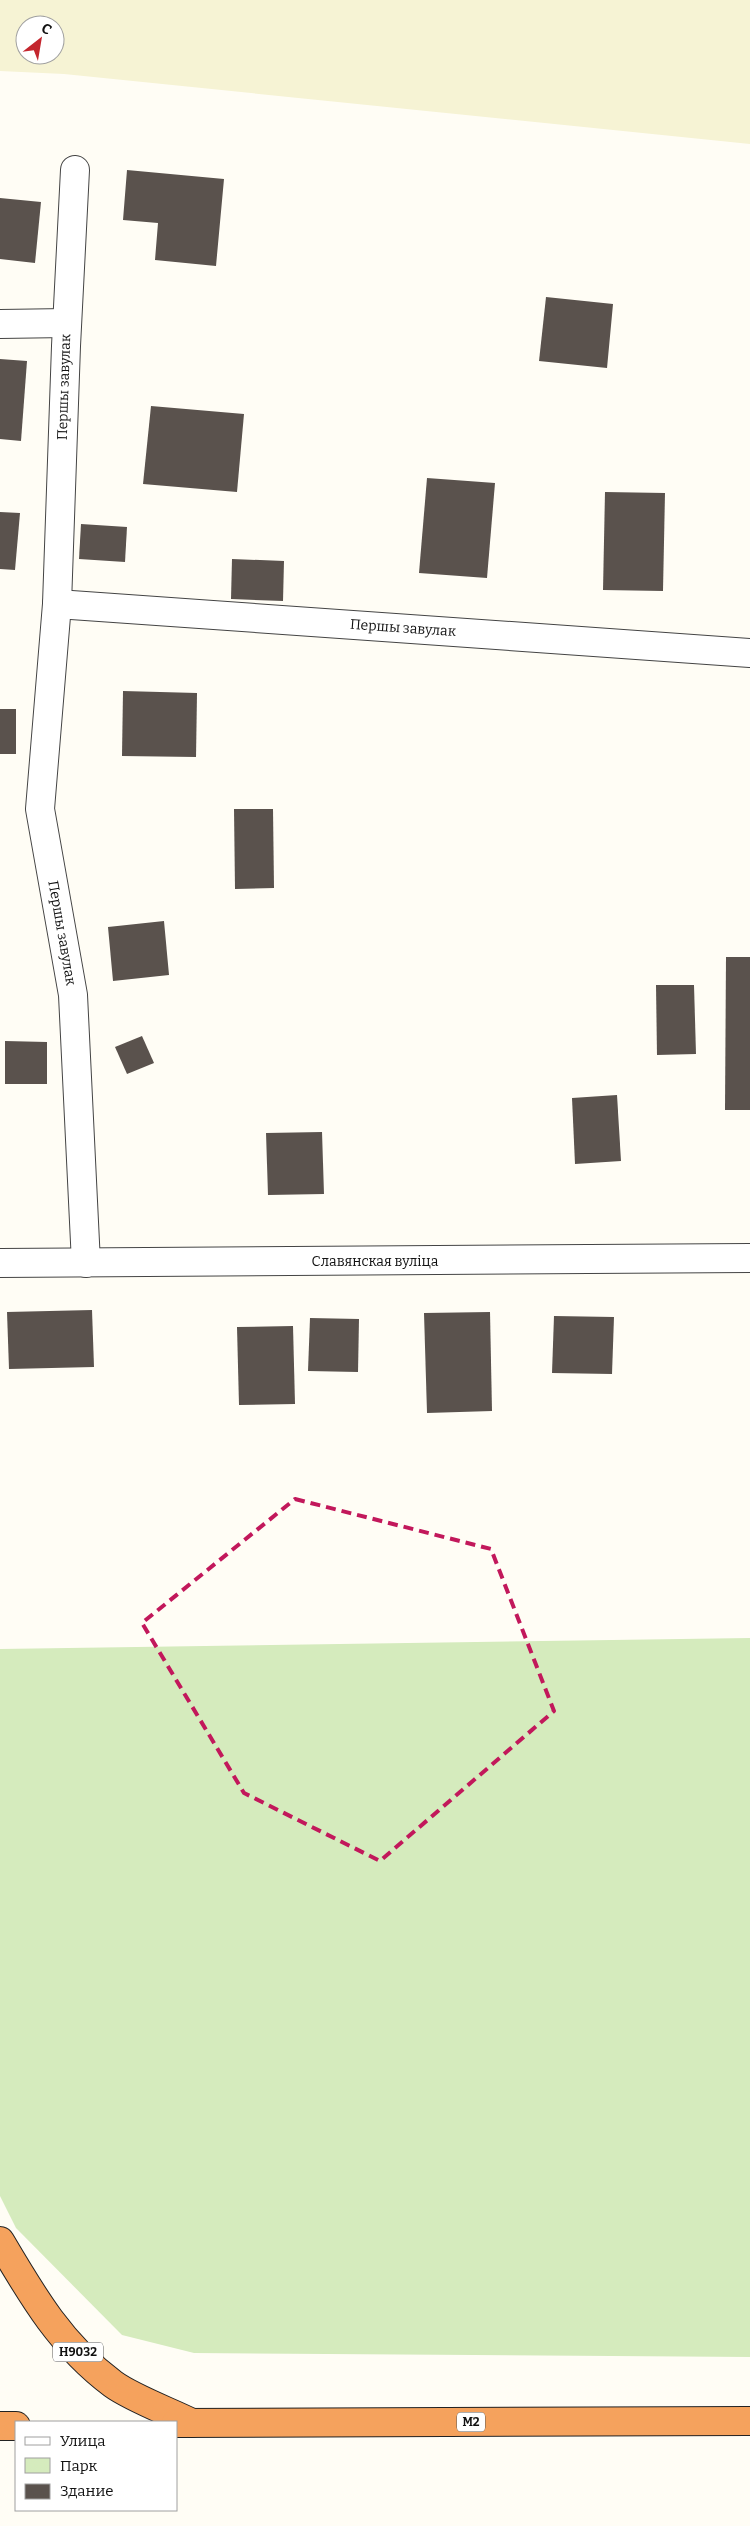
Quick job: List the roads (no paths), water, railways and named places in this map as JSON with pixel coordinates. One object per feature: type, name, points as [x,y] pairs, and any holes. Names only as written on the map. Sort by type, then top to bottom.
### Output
[{"type":"highway","name":"Н9032","points":[[0,2241],[36,2302],[60,2335],[114,2385],[184,2423]]},
{"type":"highway","name":"М2","points":[[184,2423],[750,2421]]},
{"type":"highway","points":[[0,2426],[15,2426]]},
{"type":"street","name":"Першы завулак","points":[[75,170],[67,324],[57,604],[40,809],[73,995],[86,1263]]},
{"type":"street","points":[[0,324],[67,324]]},
{"type":"street","name":"Першы завулак","points":[[57,604],[750,653]]},
{"type":"street","name":"Славянская вуліца","points":[[0,1262],[750,1258]]}]
